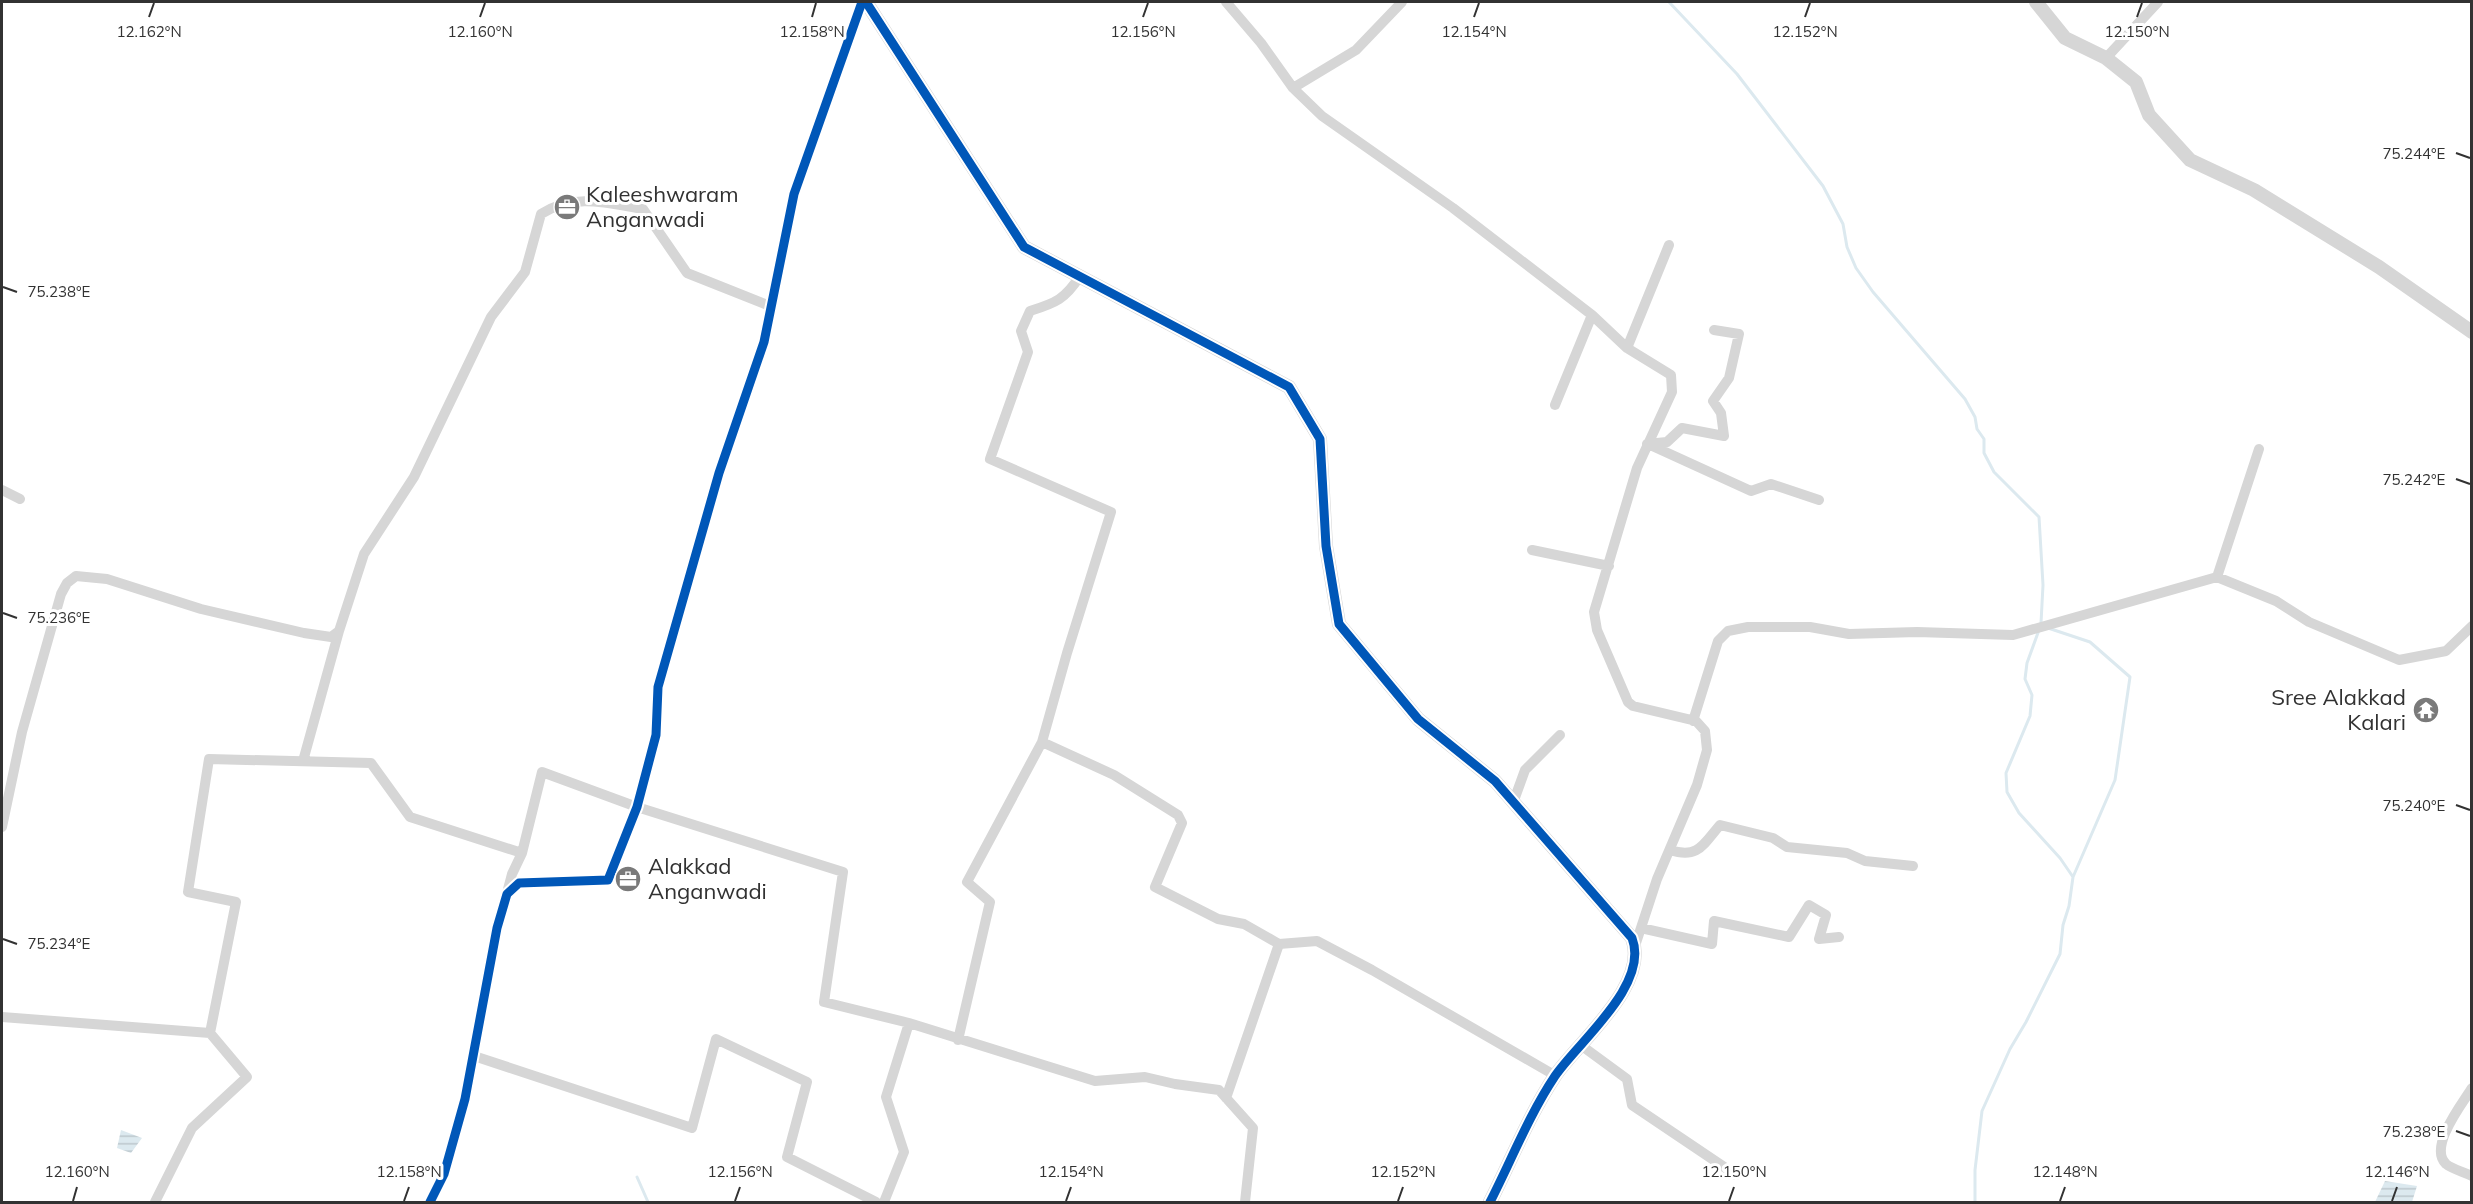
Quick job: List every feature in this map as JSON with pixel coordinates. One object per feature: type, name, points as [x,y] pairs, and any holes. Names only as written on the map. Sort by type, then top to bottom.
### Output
[{"type":"street","points":[[864,2],[1024,247],[1289,387],[1320,439],[1326,546],[1339,624],[1418,719],[1495,781],[1632,938],[1635,946]]},
{"type":"street","points":[[507,894],[519,883],[608,880],[637,807],[656,735],[658,687],[719,474],[764,342],[794,194],[864,2]]},
{"type":"street","points":[[1226,2],[1261,43],[1293,88],[1322,116],[1453,208],[1592,315],[1627,348],[1671,375],[1673,383],[1672,392],[1647,444],[1628,497],[1594,619],[1627,699],[1633,706],[1696,721],[1705,731],[1707,750],[1704,764],[1657,879],[1635,946],[1632,969],[1623,989],[1607,1017],[1556,1076],[1490,1203]]},
{"type":"street","points":[[1293,88],[1356,50],[1402,2]]},
{"type":"street","points":[[2036,2],[2065,38],[2106,58],[2136,82],[2149,116],[2190,160],[2254,190],[2379,267],[2472,332]]},
{"type":"street","points":[[2106,58],[2158,2]]},
{"type":"street","points":[[303,761],[339,631],[364,554],[414,477],[491,317],[525,272],[541,214],[556,205],[584,200],[643,209],[687,273],[770,306]]},
{"type":"street","points":[[1627,348],[1669,245]]},
{"type":"street","points":[[958,1040],[990,902],[967,882],[1042,742],[1066,653],[1111,512],[990,459],[1028,352],[1021,331],[1030,310],[1050,305],[1068,295],[1080,276]]},
{"type":"street","points":[[1555,405],[1592,315]]},
{"type":"street","points":[[1647,444],[1667,442],[1682,428],[1724,436],[1721,413],[1713,401],[1729,378],[1739,334],[1714,330]]},
{"type":"street","points":[[1647,444],[1751,491],[1771,484],[1819,500]]},
{"type":"street","points":[[2217,577],[2259,449]]},
{"type":"street","points":[[2,490],[20,499]]},
{"type":"street","points":[[1532,550],[1609,566]]},
{"type":"street","points":[[2,827],[22,732],[61,594],[67,583],[76,576],[108,579],[201,609],[304,633],[331,637],[339,631]]},
{"type":"street","points":[[1693,721],[1718,641],[1728,631],[1748,627],[1810,627],[1849,634],[1917,632],[2013,635],[2217,577],[2276,601],[2309,622],[2399,660],[2446,651],[2472,627]]},
{"type":"street","points":[[1513,803],[1525,770],[1560,735]]},
{"type":"street","points":[[1042,742],[1114,775],[1178,815],[1182,823],[1155,887],[1218,919],[1244,924],[1279,944],[1317,941],[1556,1076]]},
{"type":"street","points":[[210,1033],[236,902],[188,892],[209,759],[371,763],[410,817],[522,854]]},
{"type":"street","points":[[430,1203],[444,1174],[465,1099],[497,928],[513,874],[522,854],[542,772],[637,807],[843,872],[824,1002],[909,1023],[1095,1081],[1144,1077],[1219,1090],[1253,1128],[1245,1203]]},
{"type":"street","points":[[1670,850],[1683,854],[1698,851],[1720,825],[1773,838],[1787,847],[1847,853],[1865,861],[1913,866]]},
{"type":"street","points":[[1641,928],[1712,944],[1714,921],[1789,937],[1809,904],[1826,915],[1819,939],[1839,937]]},
{"type":"street","points":[[1226,1098],[1279,944]]},
{"type":"street","points":[[2,1017],[210,1033],[247,1077],[192,1128],[155,1203]]},
{"type":"street","points":[[884,1203],[904,1152],[886,1097],[909,1023]]},
{"type":"street","points":[[474,1056],[692,1128],[716,1039],[807,1082],[787,1158],[876,1203]]},
{"type":"street","points":[[1582,1046],[1627,1079],[1632,1105],[1736,1175]]},
{"type":"street","points":[[2472,1088],[2451,1120],[2440,1150],[2440,1156],[2447,1164],[2472,1176]]},
{"type":"shaded area","points":[[121,1130],[142,1138],[131,1153],[117,1148]]},
{"type":"shaded area","points":[[2385,1181],[2417,1186],[2412,1202],[2375,1202]]},
{"type":"waterway","points":[[1669,2],[1737,74],[1823,186],[1843,224],[1847,247],[1856,268],[1873,292],[1965,399],[1975,417],[1977,429],[1984,439],[1984,453],[1994,472],[2039,517],[2043,585],[2041,623]]},
{"type":"waterway","points":[[2048,628],[2090,642],[2130,677],[2115,780],[2073,877]]},
{"type":"waterway","points":[[1975,1202],[1975,1170],[1982,1111],[2010,1049],[2060,954],[2063,925],[2069,906],[2073,877],[2060,858],[2019,813],[2007,792],[2006,773],[2030,716],[2032,695],[2025,679],[2027,663],[2039,630]]},
{"type":"waterway","points":[[637,1177],[648,1202]]},
{"type":"cycle path","points":[[430,1202],[444,1174],[465,1099],[497,928],[507,894],[519,883],[608,880],[637,807],[656,735],[658,687],[719,473],[764,342],[794,194],[862,2]]},
{"type":"cycle path","points":[[866,2],[1024,247],[1289,387],[1320,439],[1326,546],[1339,624],[1418,719],[1495,781],[1632,938],[1635,956],[1631,975],[1622,993],[1609,1012],[1555,1076],[1529,1122],[1490,1202]]},
{"type":"place","name":"Kaleeshwaram Anganwadi","points":[[567,207]]},
{"type":"place","name":"Sree Alakkad Kalari","points":[[2426,710]]},
{"type":"place","name":"Alakkad Anganwadi","points":[[628,879]]}]
